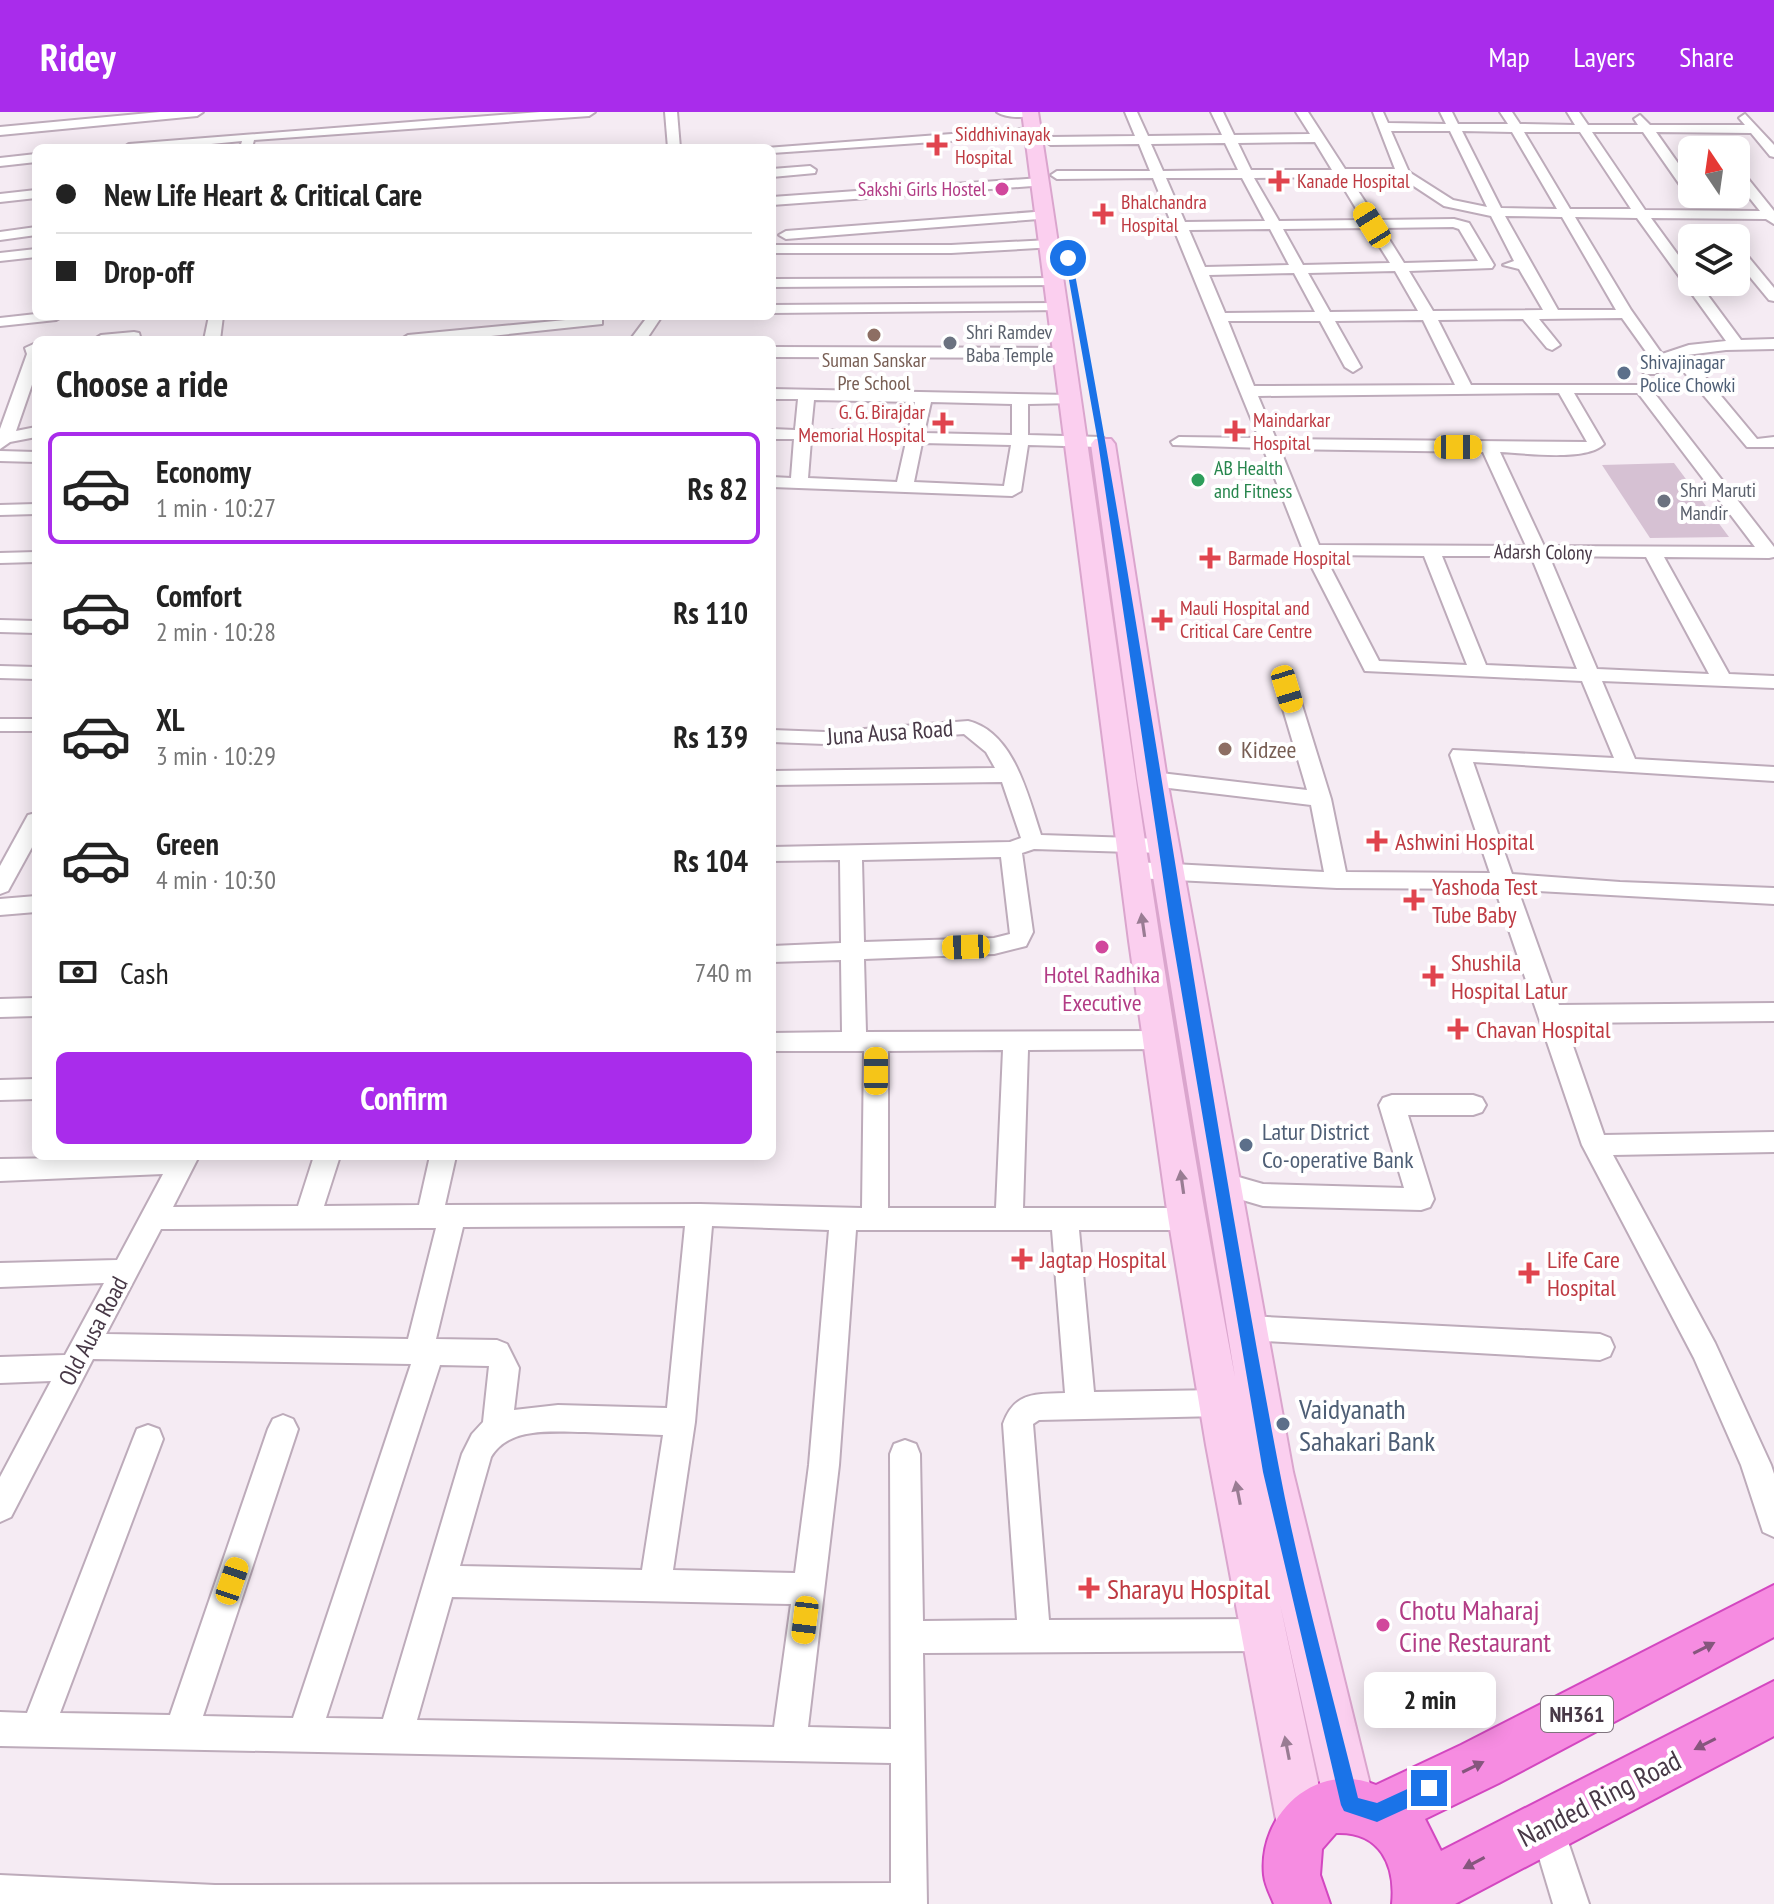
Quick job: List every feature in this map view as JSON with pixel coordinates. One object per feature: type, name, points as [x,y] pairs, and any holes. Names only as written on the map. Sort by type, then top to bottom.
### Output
[{"type":"highway","name":"NH361","points":[[1343,1814],[1480,1764],[1774,1610]]},
{"type":"highway","name":"Nanded Ring Road","points":[[1422,1897],[1546,1824],[1774,1707]]},
{"type":"highway","points":[[1302,1904],[1292,1878],[1292,1849],[1343,1814],[1401,1833],[1418,1859],[1422,1897]]},
{"type":"main road","points":[[1038,122],[1056,294],[1071,400],[1090,442],[1152,779],[1149,858],[1160,1040],[1187,1219],[1265,1635],[1343,1814]]},
{"type":"main road","points":[[1048,204],[1068,258],[1090,442],[1149,858],[1221,1183],[1272,1472],[1343,1814]]},
{"type":"street","points":[[0,131],[197,112]]},
{"type":"street","points":[[224,144],[589,112]]},
{"type":"street","points":[[671,112],[674,144]]},
{"type":"street","points":[[1003,112],[1038,122],[1145,141],[1231,137],[1317,138]]},
{"type":"street","points":[[1131,112],[1200,271],[1312,550],[1372,667],[1774,682]]},
{"type":"street","points":[[1217,112],[1247,176],[1353,367]]},
{"type":"street","points":[[1302,112],[1428,315],[1465,388]]},
{"type":"street","points":[[1378,112],[1403,174]]},
{"type":"street","points":[[1446,112],[1493,212],[1553,314]]},
{"type":"street","points":[[1506,112],[1626,314],[1659,360]]},
{"type":"street","points":[[1573,112],[1641,214],[1737,345]]},
{"type":"street","points":[[1636,112],[1678,172]]},
{"type":"street","points":[[1686,112],[1706,136]]},
{"type":"street","points":[[1740,112],[1774,153]]},
{"type":"street","points":[[776,149],[1038,122]]},
{"type":"street","points":[[1384,127],[1516,128],[1588,134],[1651,134],[1699,128],[1753,129]]},
{"type":"street","points":[[0,162],[32,158]]},
{"type":"street","points":[[776,173],[810,170]]},
{"type":"street","points":[[776,237],[1048,204],[1159,175],[1403,174],[1449,203],[1493,212],[1772,216]]},
{"type":"street","points":[[1750,190],[1772,216]]},
{"type":"street","points":[[0,198],[32,194]]},
{"type":"street","points":[[776,201],[1048,204]]},
{"type":"street","points":[[776,249],[951,249],[1048,204]]},
{"type":"street","points":[[1704,208],[1715,224]]},
{"type":"street","points":[[1180,226],[1454,223],[1464,226],[1487,265]]},
{"type":"street","points":[[0,236],[32,230]]},
{"type":"street","points":[[0,257],[32,253]]},
{"type":"street","points":[[1200,271],[1523,265]]},
{"type":"street","points":[[1750,268],[1774,297]]},
{"type":"street","points":[[0,272],[24,270]]},
{"type":"street","points":[[776,283],[1056,294]]},
{"type":"street","points":[[776,309],[1056,294]]},
{"type":"street","points":[[1527,314],[1552,345]]},
{"type":"street","points":[[1219,317],[1626,314]]},
{"type":"street","points":[[0,322],[32,317]]},
{"type":"street","points":[[424,336],[471,324],[597,321]]},
{"type":"street","points":[[1642,388],[1659,360],[1677,353],[1737,345],[1774,344]]},
{"type":"street","points":[[1756,345],[1774,364]]},
{"type":"street","points":[[776,352],[1065,353]]},
{"type":"street","points":[[1677,353],[1753,444],[1774,442]]},
{"type":"street","points":[[2,440],[30,385]]},
{"type":"street","points":[[1179,442],[1586,449],[1596,444],[1563,387]]},
{"type":"street","points":[[1248,391],[1642,388]]},
{"type":"street","points":[[1642,388],[1772,552]]},
{"type":"street","points":[[776,394],[1071,400]]},
{"type":"street","points":[[799,482],[806,395]]},
{"type":"street","points":[[904,488],[924,397]]},
{"type":"street","points":[[776,482],[1012,491],[1020,441],[1020,399]]},
{"type":"street","points":[[2,440],[32,433]]},
{"type":"street","points":[[776,434],[1090,442]]},
{"type":"street","points":[[1489,447],[1538,552],[1627,765]]},
{"type":"street","points":[[0,456],[32,457]]},
{"type":"street","points":[[0,510],[32,509]]},
{"type":"street","name":"Adarsh Colony","points":[[1312,550],[1772,552]]},
{"type":"street","points":[[1431,551],[1479,671]]},
{"type":"street","points":[[1653,553],[1722,680]]},
{"type":"street","points":[[0,558],[32,557]]},
{"type":"street","points":[[0,626],[32,627]]},
{"type":"street","points":[[0,672],[32,673]]},
{"type":"street","points":[[1287,689],[1320,799],[1337,880]]},
{"type":"street","points":[[0,725],[32,720]]},
{"type":"street","name":"Juna Ausa Road","points":[[776,736],[825,738],[968,727],[987,741],[1009,775],[1022,845],[1022,932],[1018,940],[994,946],[855,951]]},
{"type":"street","points":[[1774,774],[1460,755],[1595,1145],[1705,1352],[1756,1465],[1774,1522]]},
{"type":"street","points":[[776,778],[1009,775]]},
{"type":"street","points":[[1152,779],[1320,799]]},
{"type":"street","points":[[0,886],[32,827]]},
{"type":"street","points":[[776,854],[1022,845],[1337,880],[1504,881],[1620,890],[1774,896]]},
{"type":"street","points":[[851,853],[855,951],[865,1042],[875,1219]]},
{"type":"street","points":[[0,907],[32,904]]},
{"type":"street","points":[[776,954],[855,951]]},
{"type":"street","points":[[0,1008],[32,1007]]},
{"type":"street","points":[[1550,1014],[1774,1012]]},
{"type":"street","points":[[1009,1219],[1016,1040]]},
{"type":"street","points":[[776,1042],[1160,1040]]},
{"type":"street","points":[[0,1090],[32,1089]]},
{"type":"street","points":[[1221,1183],[1263,1195],[1421,1199],[1392,1105],[1473,1105]]},
{"type":"street","points":[[1595,1145],[1774,1142]]},
{"type":"street","points":[[0,1170],[184,1160]]},
{"type":"street","name":"Old Ausa Road","points":[[0,1507],[184,1160]]},
{"type":"street","points":[[307,1218],[326,1160]]},
{"type":"street","points":[[304,1735],[424,1350],[441,1218],[443,1160]]},
{"type":"street","points":[[153,1218],[700,1215],[843,1219],[1187,1219]]},
{"type":"street","points":[[655,1585],[680,1422],[700,1215]]},
{"type":"street","points":[[789,1744],[824,1465],[843,1219]]},
{"type":"street","points":[[1065,1219],[1081,1406]]},
{"type":"street","points":[[0,1275],[125,1271]]},
{"type":"street","points":[[1247,1328],[1600,1347]]},
{"type":"street","points":[[0,1370],[80,1357],[424,1350],[497,1353],[505,1368],[497,1429]]},
{"type":"street","points":[[1034,1636],[1018,1424],[1026,1410],[1221,1403]]},
{"type":"street","points":[[395,1737],[477,1454],[485,1438],[497,1429],[514,1423],[548,1420],[680,1422]]},
{"type":"street","points":[[181,1732],[283,1429]]},
{"type":"street","points":[[37,1729],[148,1439]]},
{"type":"street","points":[[0,1893],[215,1903],[909,1902],[905,1454]]},
{"type":"street","points":[[440,1581],[809,1589]]},
{"type":"street","points":[[907,1637],[1265,1635]]},
{"type":"street","points":[[0,1729],[907,1746]]},
{"type":"street","points":[[1546,1824],[1571,1904]]},
{"type":"building","name":"Shri Maruti Mandir","points":[[1674,463],[1729,537],[1650,538],[1602,465]]},
{"type":"place","name":"Siddhivinayak Hospital","points":[[937,145]]},
{"type":"place","name":"Kanade Hospital","points":[[1279,181]]},
{"type":"place","name":"Sakshi Girls Hostel","points":[[1002,189]]},
{"type":"place","name":"Bhalchandra Hospital","points":[[1103,214]]},
{"type":"place","name":"Suman Sanskar Pre School","points":[[874,335]]},
{"type":"place","name":"Shri Ramdev Baba Temple","points":[[950,343]]},
{"type":"place","name":"Shivajinagar Police Chowki","points":[[1624,373]]},
{"type":"place","name":"G. G. Birajdar Memorial Hospital","points":[[943,423]]},
{"type":"place","name":"Maindarkar Hospital","points":[[1235,431]]},
{"type":"place","name":"AB Health and Fitness","points":[[1198,480]]},
{"type":"place","name":"Shri Maruti Mandir","points":[[1664,501]]},
{"type":"place","name":"Barmade Hospital","points":[[1210,558]]},
{"type":"place","name":"Mauli Hospital and Critical Care Centre","points":[[1162,620]]},
{"type":"place","name":"Kidzee","points":[[1225,749]]},
{"type":"place","name":"Ashwini Hospital","points":[[1377,841]]},
{"type":"place","name":"Yashoda Test Tube Baby","points":[[1414,900]]},
{"type":"place","name":"Hotel Radhika Executive","points":[[1102,947]]},
{"type":"place","name":"Shushila Hospital Latur","points":[[1433,976]]},
{"type":"place","name":"Chavan Hospital","points":[[1458,1029]]},
{"type":"place","name":"Latur District Co-operative Bank","points":[[1246,1145]]},
{"type":"place","name":"Jagtap Hospital","points":[[1022,1259]]},
{"type":"place","name":"Life Care Hospital","points":[[1529,1273]]},
{"type":"place","name":"Vaidyanath Sahakari Bank","points":[[1283,1424]]},
{"type":"place","name":"Sharayu Hospital","points":[[1089,1588]]},
{"type":"place","name":"Chotu Maharaj Cine Restaurant","points":[[1383,1625]]},
{"type":"route","points":[[1068,258],[1102,442],[1176,924],[1272,1472],[1298,1588],[1350,1805],[1377,1813],[1429,1788]]}]
